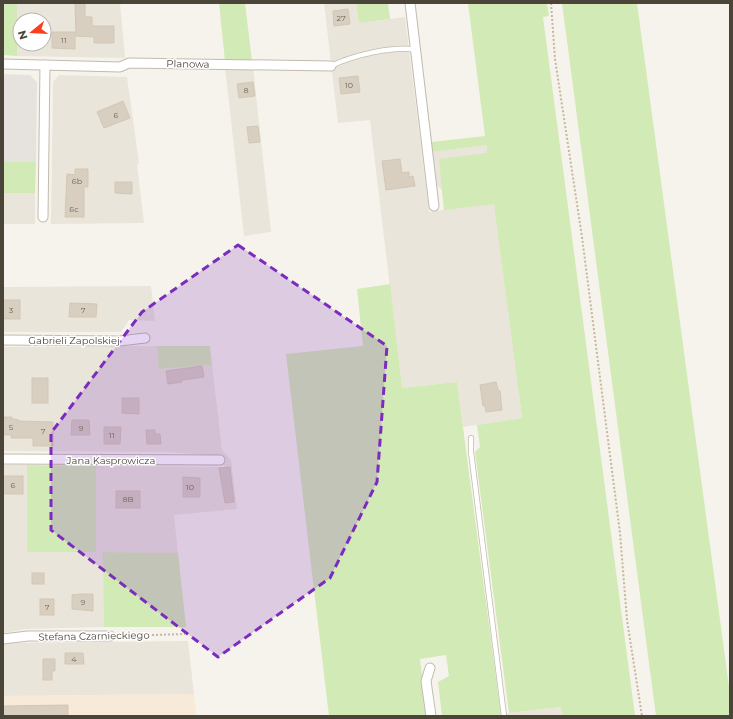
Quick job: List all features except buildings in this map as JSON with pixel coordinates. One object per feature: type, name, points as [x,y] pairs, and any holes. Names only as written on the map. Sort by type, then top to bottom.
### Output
[{"type":"street","points":[[410,3],[434,206]]},
{"type":"street","name":"Planowa","points":[[3,64],[120,67],[129,63],[330,66]]},
{"type":"street","points":[[43,217],[45,65]]},
{"type":"street","name":"Gabrieli Zapolskiej","points":[[3,340],[120,341],[144,338]]},
{"type":"street","name":"Jana Kasprowicza","points":[[3,459],[220,460]]},
{"type":"street","name":"Stefana Czarnieckiego","points":[[3,639],[28,636],[110,636]]},
{"type":"street","points":[[430,668],[426,681],[431,716]]},
{"type":"lane","points":[[330,66],[345,59],[364,55],[402,48],[416,50]]},
{"type":"lane","points":[[471,438],[471,452],[504,716]]},
{"type":"path","points":[[551,3],[555,59],[582,237],[620,533],[627,620],[642,716]]},
{"type":"path","name":"Stefana Czarnieckiego","points":[[110,636],[185,634]]},
{"type":"highlighted area","points":[[238,245],[387,346],[377,482],[330,578],[218,657],[51,530],[51,433],[142,312]]},
{"type":"shaded area","points":[[17,3],[120,3],[125,58],[17,56],[17,52],[52,52],[52,12],[17,12]]},
{"type":"shaded area","points":[[324,3],[356,3],[359,23],[405,17],[429,212],[444,210],[442,190],[436,185],[432,152],[487,145],[522,418],[463,427],[457,382],[402,388],[370,120],[338,123]]},
{"type":"shaded area","points":[[225,67],[253,67],[271,232],[244,236]]},
{"type":"shaded area","points":[[3,74],[30,75],[37,82],[36,162],[3,162]]},
{"type":"shaded area","points":[[59,75],[127,77],[139,163],[137,164],[144,223],[51,224],[53,82]]},
{"type":"shaded area","points":[[3,193],[35,193],[35,224],[3,224]]},
{"type":"shaded area","points":[[151,286],[155,321],[129,320],[121,332],[3,332],[3,287]]},
{"type":"shaded area","points":[[157,346],[159,369],[212,365],[222,450],[231,460],[237,509],[174,515],[178,553],[104,552],[104,627],[27,629],[3,633],[3,465],[27,465],[27,551],[96,552],[96,466],[224,467],[222,456],[168,452],[3,451],[3,347]]},
{"type":"shaded area","points":[[188,641],[194,694],[3,696],[3,643]]},
{"type":"shaded area","points":[[194,694],[196,716],[3,716],[3,696]]},
{"type":"shaded area","points":[[561,707],[562,716],[501,716],[501,714]]},
{"type":"green space","points":[[3,3],[17,3],[17,12],[12,12],[12,52],[17,52],[17,56],[3,55]]},
{"type":"green space","points":[[219,3],[245,3],[252,61],[225,61]]},
{"type":"green space","points":[[356,3],[388,3],[390,19],[359,23]]},
{"type":"green space","points":[[468,3],[547,3],[549,16],[543,17],[635,716],[562,716],[561,707],[509,713],[475,452],[480,447],[477,425],[522,418],[494,204],[444,210],[439,159],[487,153],[487,145],[432,152],[431,142],[485,136]]},
{"type":"green space","points":[[562,3],[637,3],[730,694],[730,716],[656,716]]},
{"type":"green space","points":[[3,162],[36,162],[35,193],[3,193]]},
{"type":"green space","points":[[390,284],[402,388],[457,382],[501,716],[442,716],[438,682],[449,676],[446,655],[420,659],[427,716],[329,716],[286,354],[363,346],[357,289]]},
{"type":"green space","points":[[157,346],[210,346],[212,365],[159,369]]},
{"type":"green space","points":[[27,465],[96,466],[96,552],[27,552]]},
{"type":"green space","points":[[103,552],[178,553],[186,627],[104,627]]}]
